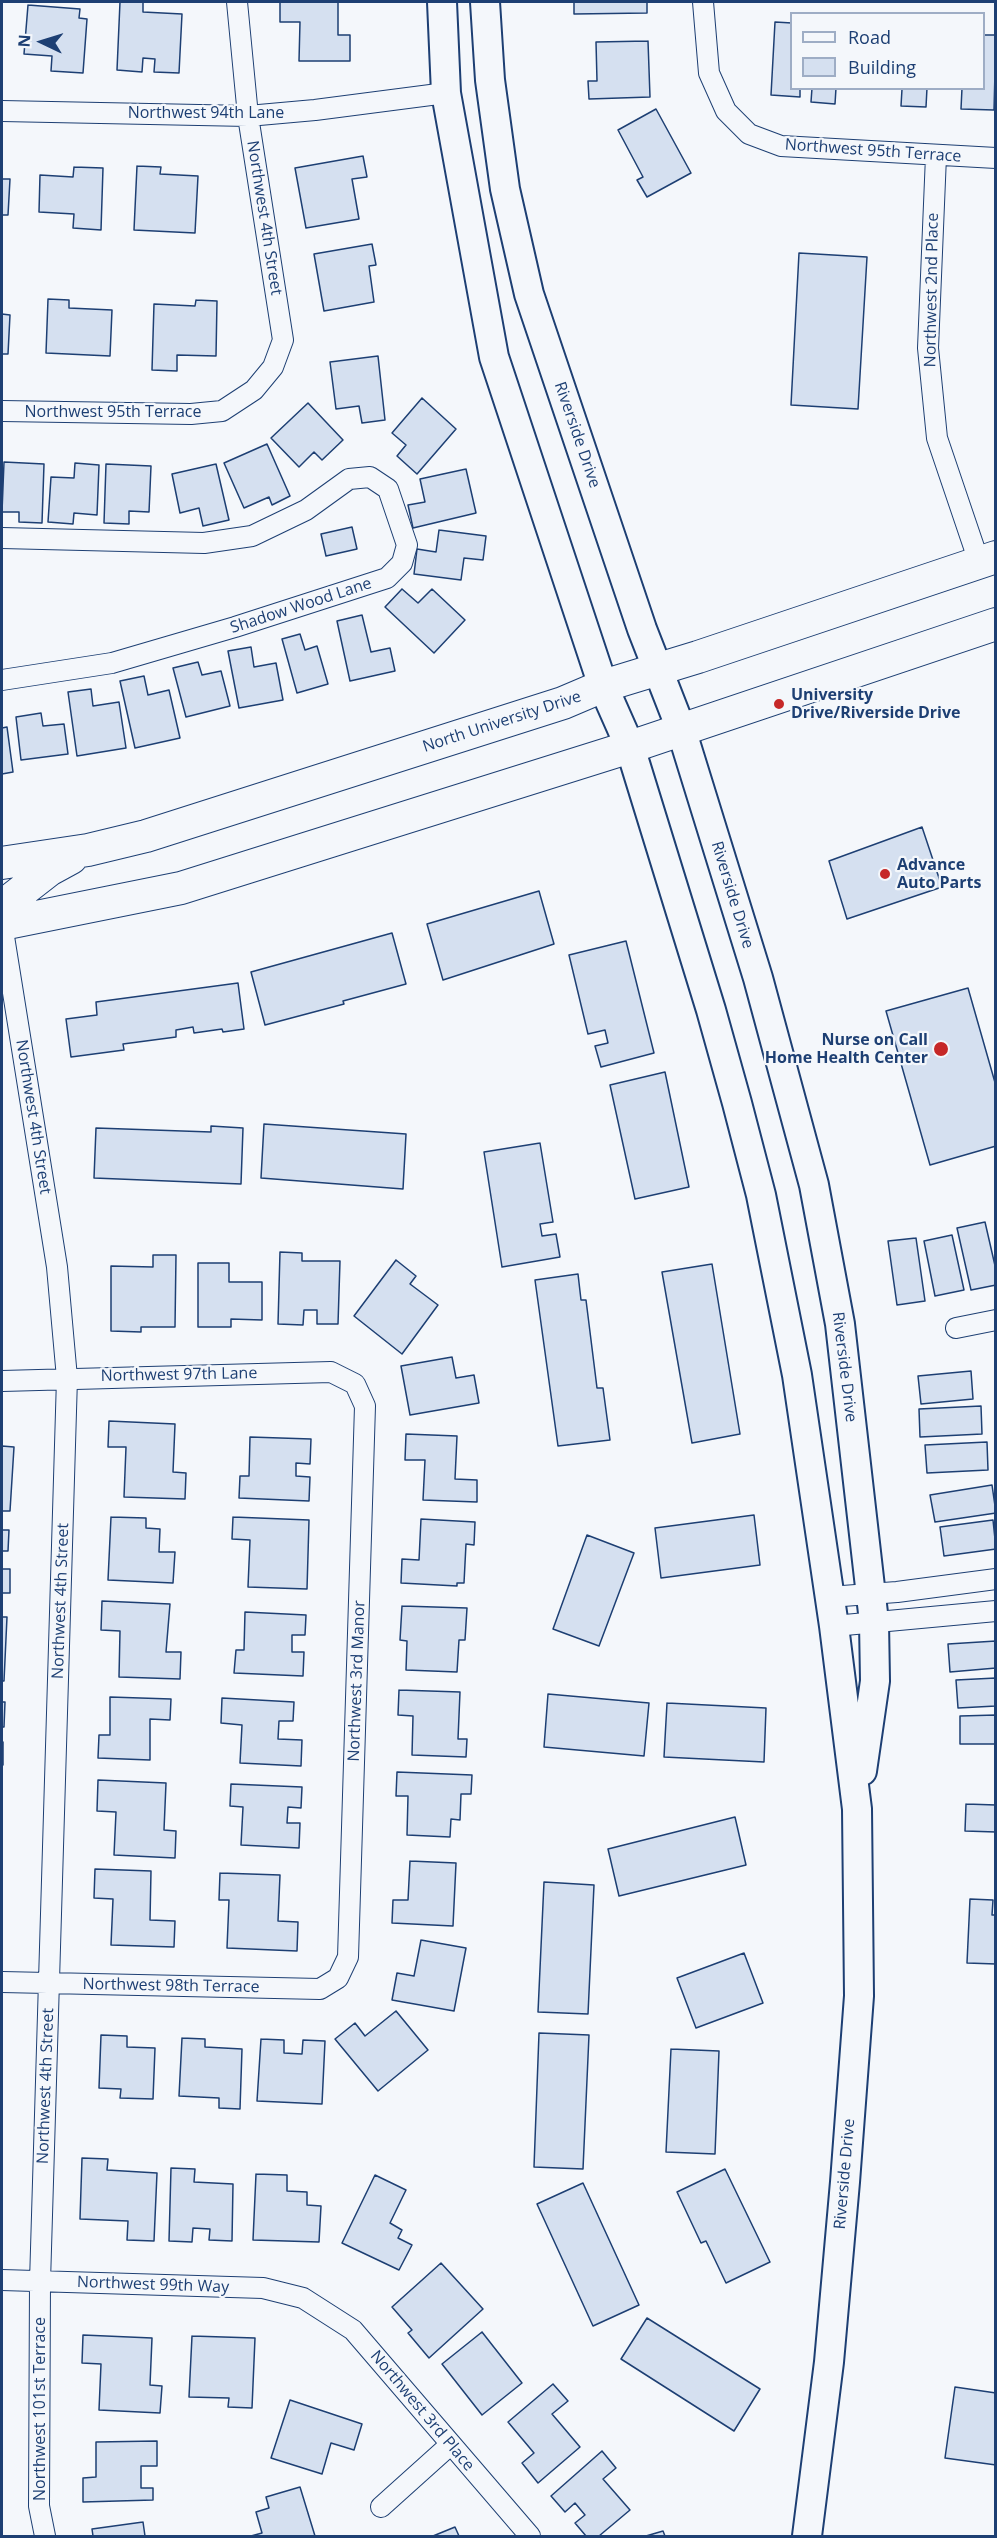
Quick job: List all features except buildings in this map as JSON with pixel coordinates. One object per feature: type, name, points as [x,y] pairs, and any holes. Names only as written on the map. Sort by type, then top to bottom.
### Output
[{"type":"main road","name":"North University Drive","points":[[2,863],[88,850],[146,836],[563,703],[603,686],[987,560]]},
{"type":"main road","points":[[2,924],[182,888],[630,747],[996,624]]},
{"type":"main road","points":[[2,924],[13,898],[49,870],[88,850]]},
{"type":"street","name":"Northwest 4th Street","points":[[237,2],[249,116],[283,340],[273,367],[254,390]]},
{"type":"street","name":"Riverside Drive","points":[[442,2],[446,93],[494,357],[603,686],[630,747],[711,1010],[761,1195],[797,1375],[834,1626],[857,1809],[859,1996],[829,2362],[807,2536]]},
{"type":"street","name":"Riverside Drive","points":[[485,2],[490,80],[505,189],[530,294],[657,670],[681,729],[758,978],[814,1185],[840,1324],[874,1622],[875,1681],[857,1809]]},
{"type":"street","name":"Northwest 95th Terrace","points":[[703,2],[709,73],[726,111],[749,134],[781,146],[996,158]]},
{"type":"street","name":"Northwest 94th Lane","points":[[2,111],[249,116],[446,93]]},
{"type":"street","name":"Northwest 2nd Place","points":[[936,156],[928,348],[934,416],[937,438],[987,560]]},
{"type":"street","name":"Northwest 95th Terrace","points":[[2,411],[191,414],[222,411],[254,390]]},
{"type":"street","name":"Shadow Wood Lane","points":[[2,538],[204,543],[252,536],[306,510],[349,479],[370,477],[388,489],[407,545],[402,563],[387,578],[235,627],[112,663],[2,680]]},
{"type":"street","name":"Northwest 4th Street","points":[[2,924],[57,1267],[67,1378],[40,2282]]},
{"type":"street","points":[[956,1328],[996,1320]]},
{"type":"street","name":"Northwest 97th Lane","points":[[2,1381],[331,1372],[355,1384]]},
{"type":"street","name":"Northwest 3rd Manor","points":[[338,1978],[348,1957],[365,1406],[355,1384]]},
{"type":"street","points":[[829,1597],[996,1579]]},
{"type":"street","points":[[834,1626],[996,1611]]},
{"type":"street","name":"Northwest 98th Terrace","points":[[2,1982],[320,1989],[338,1978]]},
{"type":"street","name":"Northwest 99th Way","points":[[2,2280],[263,2288],[303,2298]]},
{"type":"street","name":"Northwest 101st Terrace","points":[[40,2282],[39,2506],[45,2536]]},
{"type":"street","name":"Northwest 3rd Place","points":[[303,2298],[353,2330],[530,2536]]},
{"type":"street","points":[[381,2507],[450,2445]]},
{"type":"place","name":"University Drive/Riverside Drive","points":[[779,704]]},
{"type":"place","name":"Advance Auto Parts","points":[[885,874]]},
{"type":"place","name":"Nurse on Call Home Health Center","points":[[941,1049]]}]
